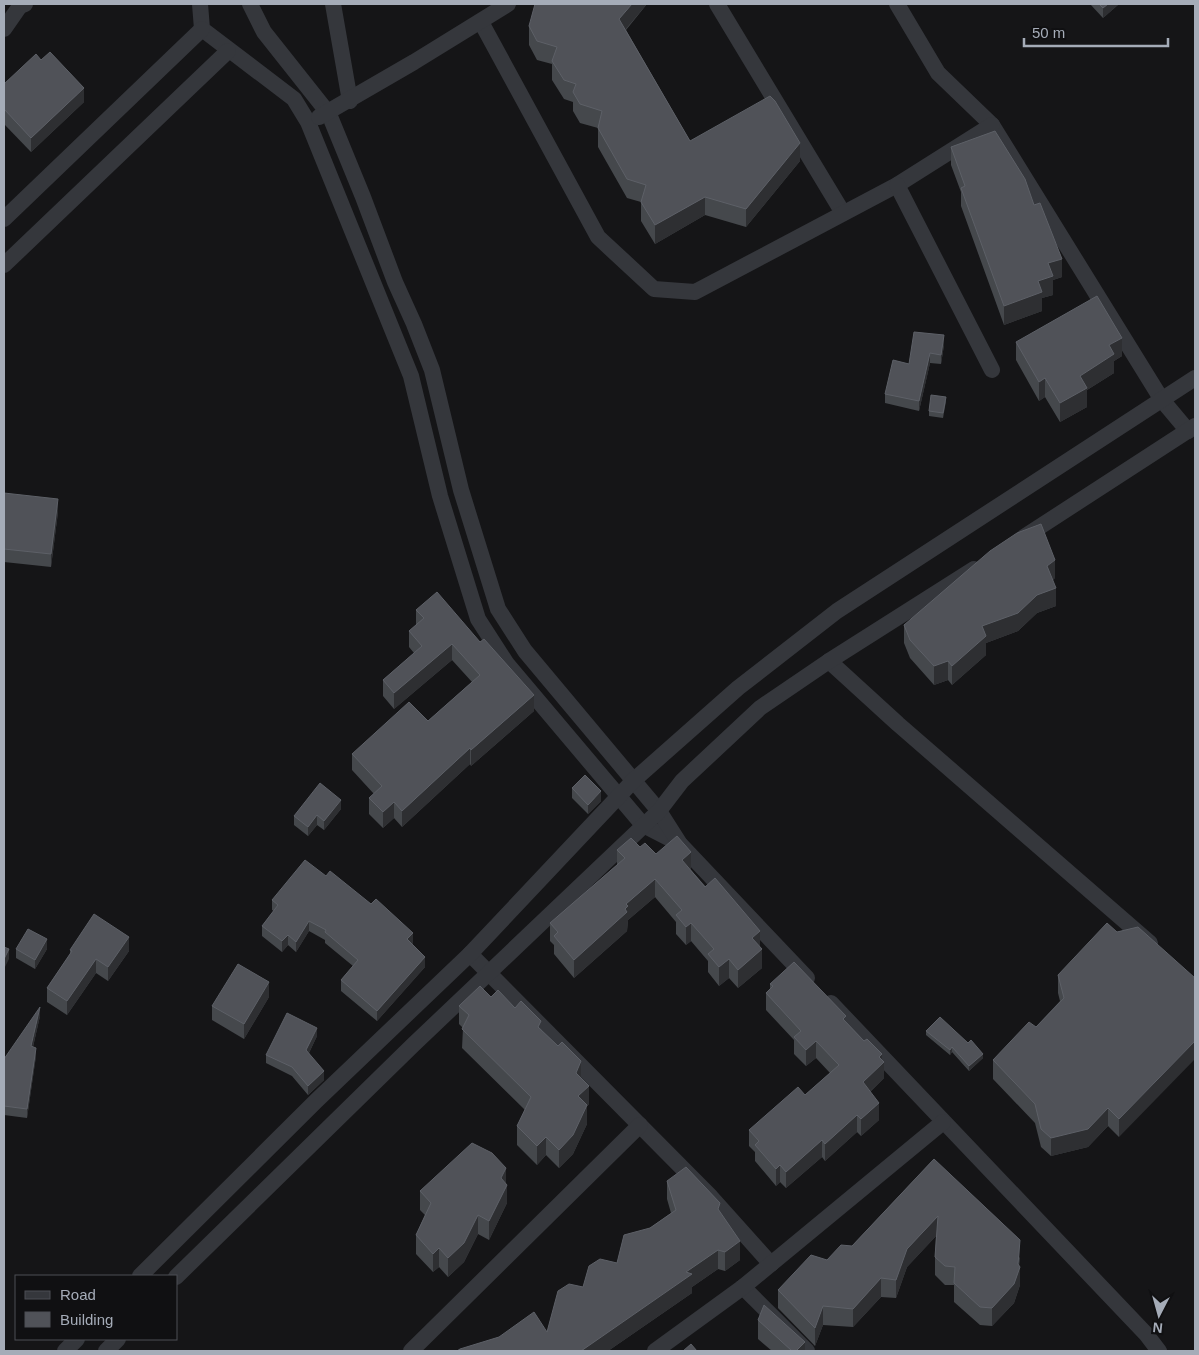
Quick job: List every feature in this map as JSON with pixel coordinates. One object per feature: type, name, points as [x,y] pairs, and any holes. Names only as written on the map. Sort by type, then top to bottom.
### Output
[{"type":"street","points":[[200,4],[202,29],[294,99],[308,122],[411,376],[440,496],[478,619],[507,664],[643,825],[680,844]]},
{"type":"street","points":[[250,4],[264,32],[329,114],[432,370],[461,490],[498,609],[524,651],[634,780],[680,844],[1146,1334],[1159,1351]]},
{"type":"street","points":[[334,4],[350,101]]},
{"type":"street","points":[[308,122],[329,114],[487,13],[508,4]]},
{"type":"street","points":[[718,4],[843,213]]},
{"type":"street","points":[[897,4],[938,73],[992,125],[1162,400],[1192,429],[1011,545]]},
{"type":"street","points":[[4,29],[22,5]]},
{"type":"street","points":[[487,13],[598,237],[654,289],[695,292],[897,186],[992,125]]},
{"type":"street","points":[[4,219],[202,29]]},
{"type":"street","points":[[4,265],[228,50]]},
{"type":"street","points":[[897,186],[992,370]]},
{"type":"street","points":[[141,1275],[316,1101],[470,954],[634,780],[738,688],[837,611],[1195,378]]},
{"type":"street","points":[[178,1275],[406,1052],[489,975],[658,811],[682,781],[760,708],[829,661],[986,561]]},
{"type":"street","points":[[829,661],[905,730],[1166,957]]},
{"type":"street","points":[[470,954],[711,1197],[771,1264]]},
{"type":"street","points":[[655,1351],[743,1287],[943,1122]]},
{"type":"street","points":[[411,1351],[640,1125]]},
{"type":"street","points":[[743,1287],[807,1351]]},
{"type":"street","points":[[65,1351],[76,1340]]},
{"type":"street","points":[[106,1351],[117,1340]]},
{"type":"building","points":[[535,4],[632,4],[619,19],[690,141],[770,96],[775,101],[800,143],[746,209],[705,197],[655,225],[641,202],[646,185],[627,179],[598,128],[602,111],[580,104],[573,92],[576,84],[564,80],[552,61],[557,47],[537,41],[529,26]]},
{"type":"building","points":[[1099,4],[1108,4],[1103,8]]},
{"type":"building","points":[[50,52],[84,88],[31,138],[4,109],[4,84],[36,54],[41,60]]},
{"type":"building","points":[[995,131],[1025,179],[1034,205],[1040,203],[1062,259],[1048,263],[1053,276],[1038,281],[1042,292],[1004,306],[961,188],[965,186],[951,147]]},
{"type":"building","points":[[1097,296],[1122,338],[1109,345],[1114,354],[1080,376],[1087,388],[1060,403],[1045,378],[1039,382],[1016,342]]},
{"type":"building","points":[[914,332],[944,335],[941,355],[930,353],[919,401],[885,394],[893,360],[909,364]]},
{"type":"building","points":[[931,395],[946,397],[943,413],[929,411]]},
{"type":"building","points":[[4,493],[58,499],[51,554],[4,549]]},
{"type":"building","points":[[1041,524],[1055,560],[1047,566],[1056,588],[1037,595],[1018,613],[982,626],[986,636],[952,666],[948,661],[934,666],[910,640],[904,625],[990,551],[1017,533]]},
{"type":"building","points":[[437,592],[480,642],[484,639],[534,695],[471,750],[470,748],[402,811],[394,802],[383,812],[369,798],[382,786],[352,754],[409,702],[428,721],[480,675],[452,644],[394,693],[383,680],[422,646],[409,631],[424,618],[416,610]]},
{"type":"building","points":[[585,775],[601,791],[588,805],[572,788]]},
{"type":"building","points":[[320,783],[341,800],[324,821],[317,815],[308,827],[294,816]]},
{"type":"building","points":[[677,836],[691,852],[682,860],[705,887],[715,878],[760,931],[752,938],[762,949],[738,970],[729,959],[719,967],[708,954],[714,949],[691,923],[686,927],[676,915],[682,910],[655,879],[626,904],[628,906],[625,909],[627,912],[574,960],[554,936],[558,932],[550,923],[625,858],[617,850],[631,838],[640,847],[645,843],[656,854]]},
{"type":"building","points":[[305,860],[326,876],[330,871],[371,904],[376,899],[413,933],[407,939],[425,957],[377,1011],[341,980],[358,960],[325,932],[326,930],[309,921],[296,942],[288,935],[282,941],[262,926],[278,905],[272,900]]},
{"type":"building","points":[[94,914],[129,937],[108,967],[96,959],[67,1001],[47,988]]},
{"type":"building","points":[[1107,923],[1117,932],[1138,927],[1195,978],[1195,1041],[1119,1119],[1108,1108],[1088,1129],[1051,1138],[1041,1129],[1035,1104],[993,1060],[1029,1022],[1036,1027],[1064,998],[1058,975]]},
{"type":"building","points":[[28,929],[47,939],[35,960],[16,949]]},
{"type":"building","points":[[4,947],[9,949],[4,959]]},
{"type":"building","points":[[794,962],[846,1016],[843,1019],[864,1041],[867,1039],[882,1054],[879,1057],[884,1062],[863,1082],[879,1103],[861,1119],[857,1115],[825,1144],[822,1140],[786,1172],[780,1165],[776,1169],[755,1145],[759,1141],[749,1130],[798,1087],[805,1095],[839,1065],[816,1041],[806,1050],[794,1037],[801,1031],[766,993],[773,986],[770,984]]},
{"type":"building","points":[[238,964],[269,982],[244,1024],[212,1006]]},
{"type":"building","points":[[480,986],[491,997],[498,990],[515,1008],[521,1001],[541,1021],[538,1027],[558,1046],[562,1042],[581,1061],[576,1073],[589,1086],[578,1096],[587,1105],[573,1135],[559,1150],[546,1137],[537,1146],[517,1126],[531,1097],[462,1029],[469,1015],[459,1006]]},
{"type":"building","points":[[40,1007],[31,1046],[36,1048],[27,1109],[4,1106],[4,1059]]},
{"type":"building","points":[[287,1013],[317,1028],[306,1050],[324,1071],[308,1086],[292,1067],[266,1055]]},
{"type":"building","points":[[940,1017],[968,1043],[971,1040],[983,1054],[969,1066],[952,1047],[950,1050],[926,1031]]},
{"type":"building","points":[[472,1143],[492,1153],[506,1168],[501,1178],[507,1185],[489,1221],[478,1215],[464,1243],[448,1258],[439,1248],[433,1254],[416,1235],[431,1203],[420,1191]]},
{"type":"building","points":[[934,1159],[1020,1240],[1018,1264],[1020,1267],[1014,1284],[992,1308],[980,1307],[954,1283],[955,1267],[945,1266],[935,1257],[938,1216],[907,1249],[896,1280],[881,1278],[853,1309],[823,1306],[815,1328],[778,1290],[811,1255],[827,1260],[841,1245],[852,1246]]},
{"type":"building","points":[[686,1167],[720,1203],[718,1209],[740,1241],[725,1252],[718,1250],[686,1272],[692,1274],[581,1351],[457,1351],[499,1337],[534,1312],[547,1332],[558,1291],[569,1284],[583,1287],[589,1266],[600,1259],[617,1263],[624,1235],[650,1228],[676,1210],[667,1181]]},
{"type":"building","points":[[764,1305],[805,1342],[796,1351],[792,1351],[758,1320]]},
{"type":"building","points":[[691,1344],[697,1351],[683,1351]]}]
